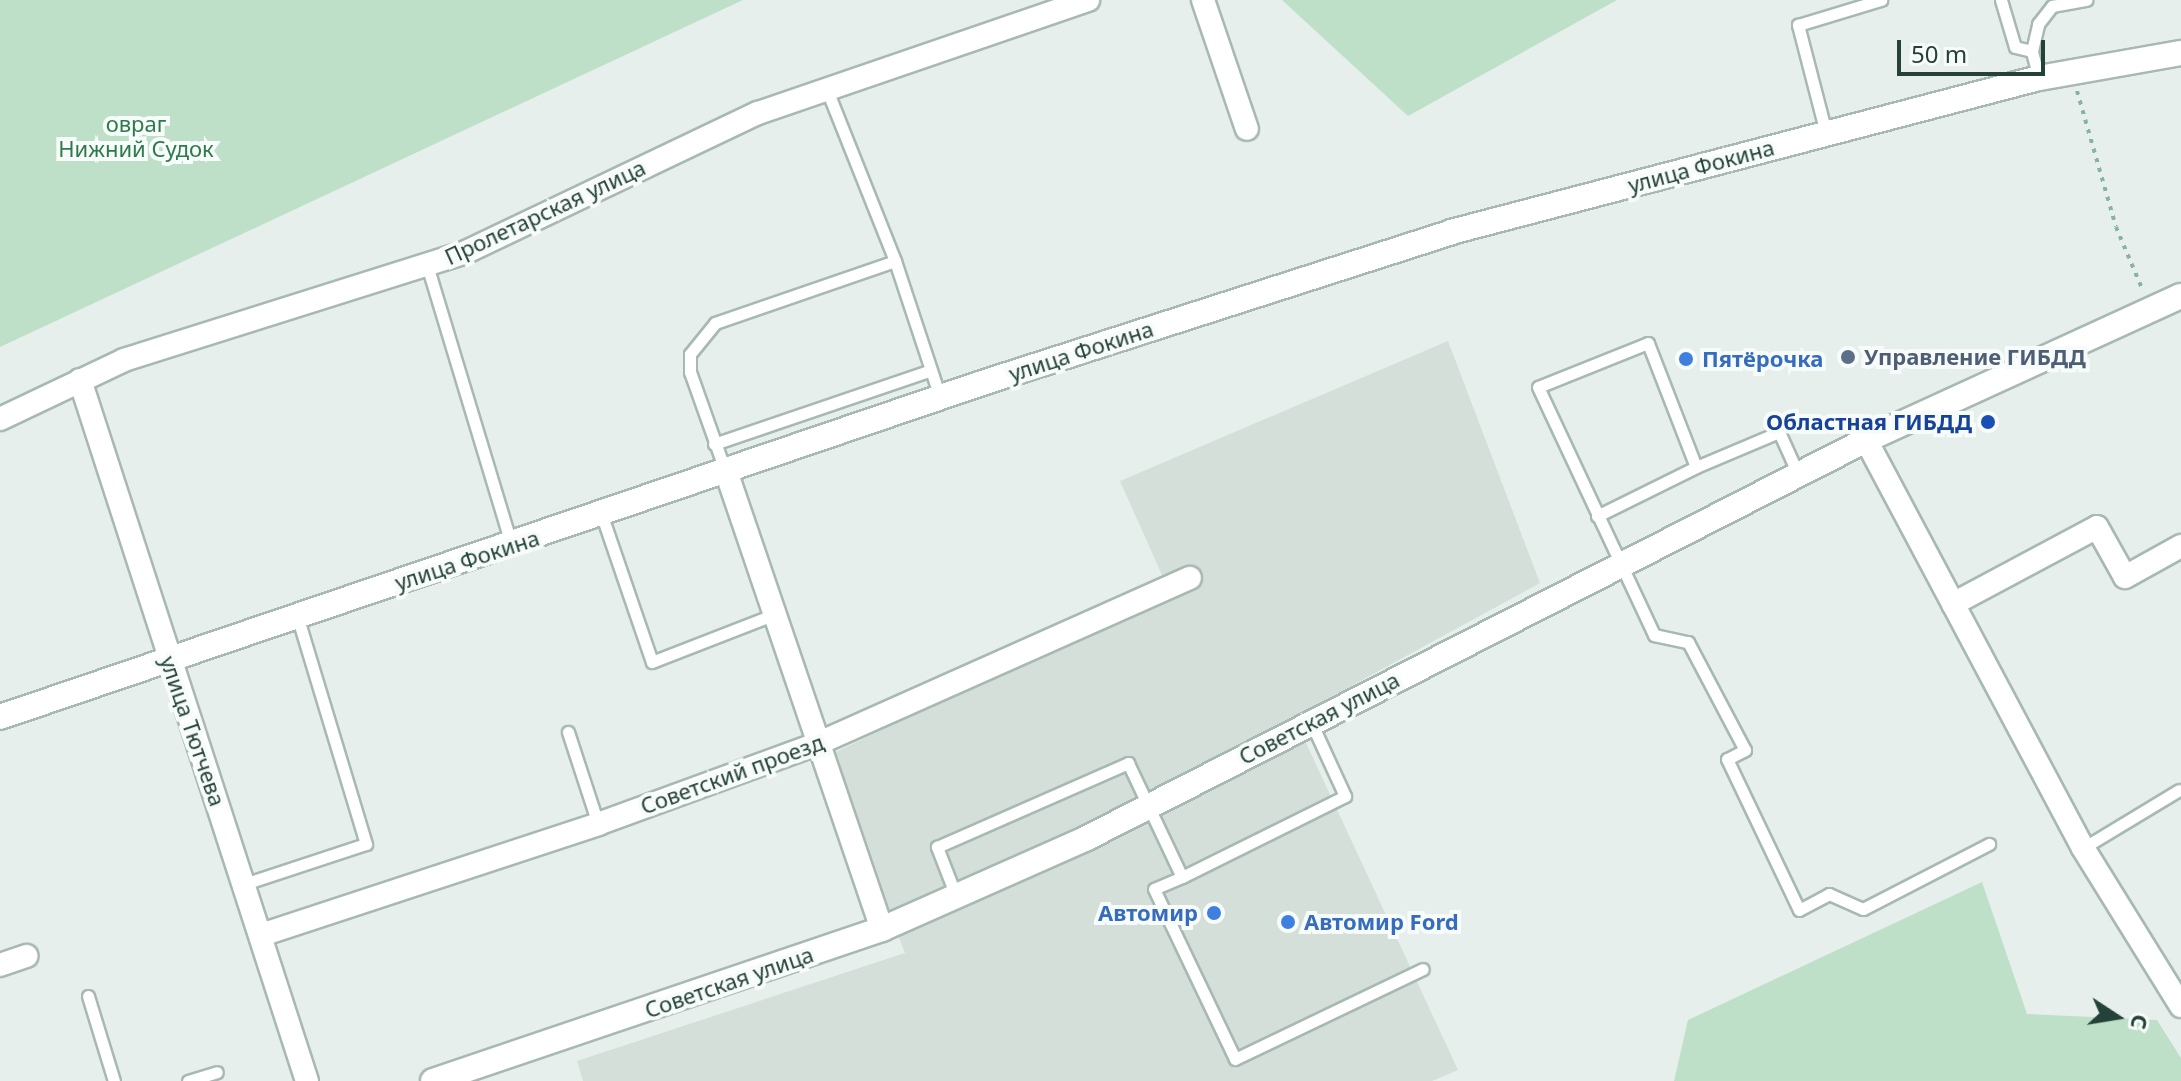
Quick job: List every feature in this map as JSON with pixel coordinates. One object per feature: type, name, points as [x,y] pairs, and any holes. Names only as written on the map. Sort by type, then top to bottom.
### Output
[{"type":"main road","name":"улица Фокина","points":[[0,717],[727,474],[941,399],[1451,232],[2039,78],[2181,53]]},
{"type":"main road","name":"Советская улица","points":[[433,1081],[882,929],[956,896],[1148,807],[1310,721],[1622,569],[1866,440],[2179,301]]},
{"type":"street","name":"Пролетарская улица","points":[[0,419],[124,360],[466,252],[758,113],[1088,0]]},
{"type":"street","points":[[1203,0],[1247,129]]},
{"type":"street","name":"улица Тютчева","points":[[80,380],[307,1081]]},
{"type":"street","points":[[1866,440],[2083,848],[2181,1006]]},
{"type":"street","points":[[727,474],[882,929]]},
{"type":"street","points":[[1953,604],[2097,527],[2125,577],[2181,546]]},
{"type":"street","name":"Советский проезд","points":[[261,935],[598,824],[819,743],[1190,578]]},
{"type":"street","points":[[0,965],[26,956]]},
{"type":"lane","points":[[1826,133],[1798,25],[1881,0]]},
{"type":"lane","points":[[2001,0],[2015,47],[2032,51]]},
{"type":"lane","points":[[2039,78],[2032,51],[2038,24],[2048,3],[2086,0]]},
{"type":"lane","points":[[827,90],[895,261],[941,399]]},
{"type":"lane","points":[[727,474],[714,444],[690,354],[715,323],[895,261]]},
{"type":"lane","points":[[427,265],[511,546]]},
{"type":"lane","points":[[1696,467],[1648,343],[1538,387],[1654,635],[1688,642],[1745,750],[1727,759],[1799,910],[1829,894],[1863,909],[1989,844]]},
{"type":"lane","points":[[714,444],[931,370]]},
{"type":"lane","points":[[1597,516],[1696,467],[1779,432],[1799,476]]},
{"type":"lane","points":[[602,516],[652,662],[775,614]]},
{"type":"lane","points":[[244,884],[366,844],[297,616]]},
{"type":"lane","points":[[1310,721],[1345,796],[1154,889],[1235,1059],[1423,969]]},
{"type":"lane","points":[[568,732],[598,824]]},
{"type":"lane","points":[[956,896],[937,847],[1128,763],[1182,877]]},
{"type":"lane","points":[[2083,848],[2179,790]]},
{"type":"lane","points":[[88,996],[114,1081]]},
{"type":"lane","points":[[188,1081],[217,1072]]},
{"type":"path","points":[[2076,89],[2116,227],[2143,291]]},
{"type":"shaded area","points":[[1448,341],[1540,583],[1294,717],[1458,1070],[1432,1081],[583,1081],[577,1061],[905,953],[827,756],[1170,593],[1120,481]]},
{"type":"green space","name":"овраг Нижний Судок","points":[[0,0],[743,0],[0,347]]},
{"type":"green space","points":[[1282,0],[1617,0],[1408,116]]},
{"type":"green space","points":[[1982,882],[2027,1014],[2157,1020],[2181,1058],[2181,1081],[1674,1081],[1688,1020]]},
{"type":"place","name":"Управление ГИБДД","points":[[1848,357]]},
{"type":"place","name":"Пятёрочка","points":[[1686,359]]},
{"type":"place","name":"Областная ГИБДД","points":[[1988,422]]},
{"type":"place","name":"Автомир","points":[[1214,913]]},
{"type":"place","name":"Автомир Ford","points":[[1288,922]]}]
